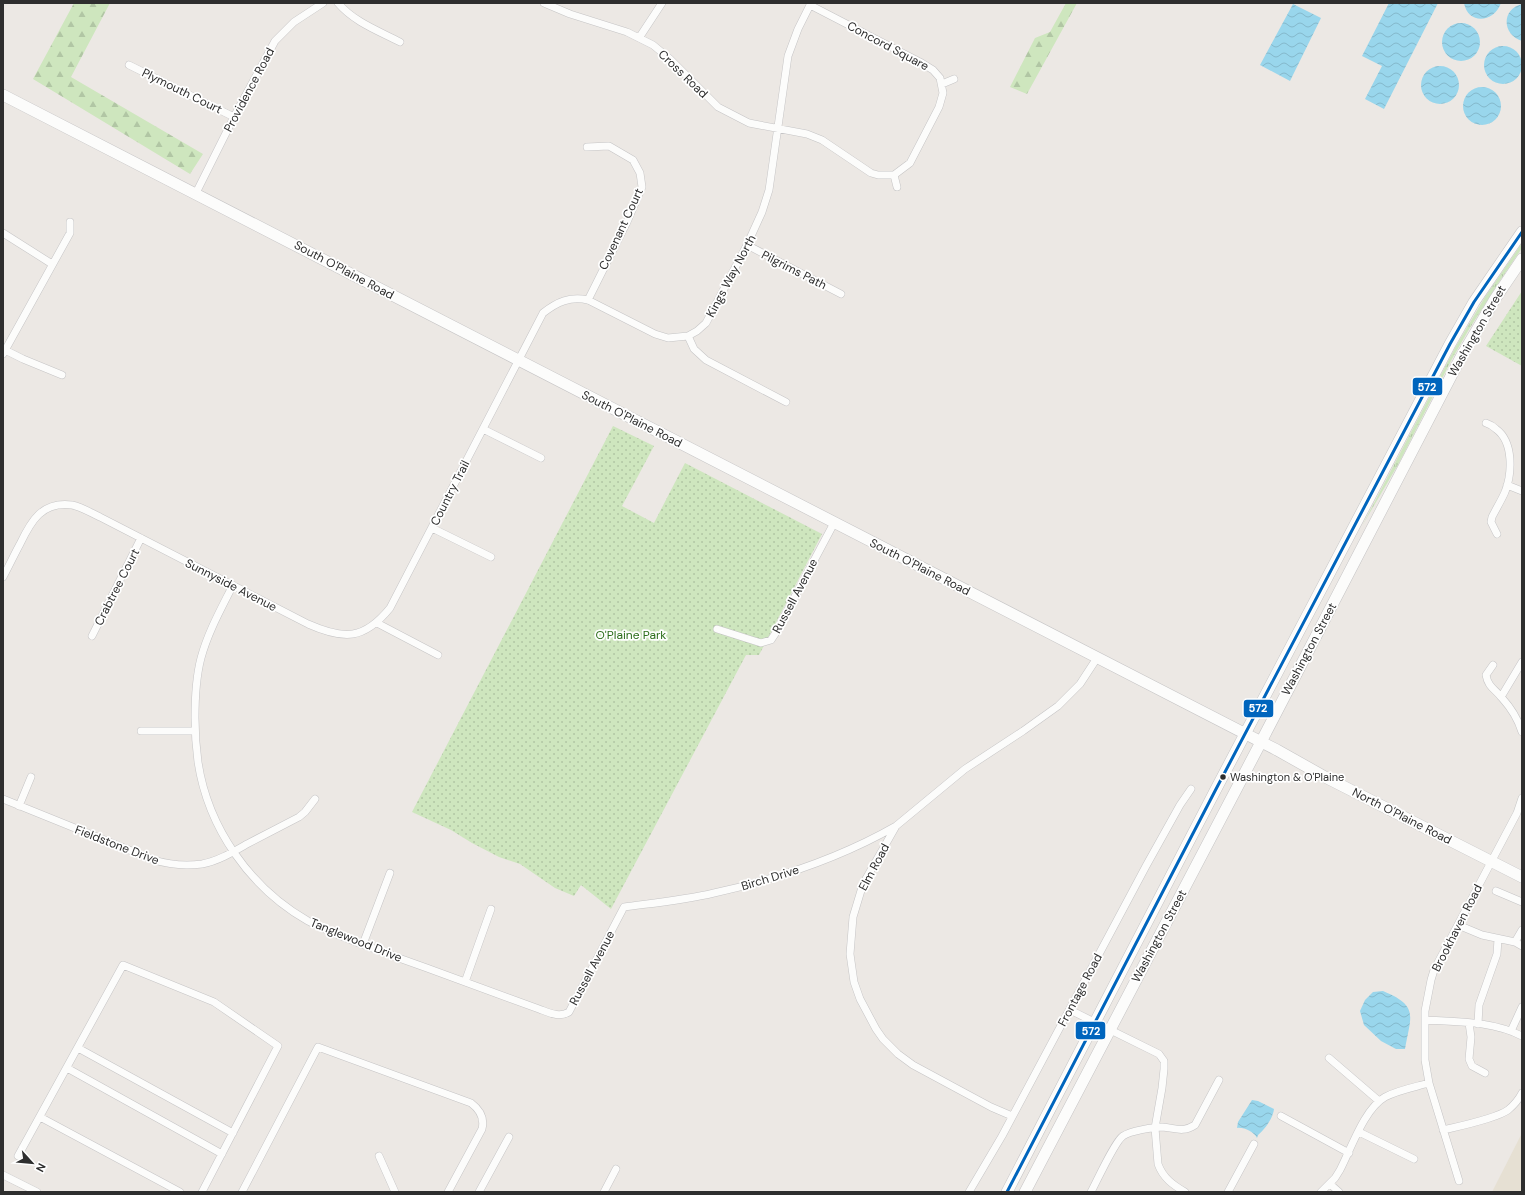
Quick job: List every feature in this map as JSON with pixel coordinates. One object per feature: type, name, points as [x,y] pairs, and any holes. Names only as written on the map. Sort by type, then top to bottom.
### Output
[{"type":"main road","name":"South O'Plaine Road","points":[[3,95],[1261,742]]},
{"type":"main road","name":"Washington Street","points":[[1007,1192],[1460,324],[1496,268],[1522,232]]},
{"type":"main road","name":"Washington Street","points":[[1025,1192],[1461,357],[1491,305],[1522,259]]},
{"type":"main road","name":"North O'Plaine Road","points":[[1261,742],[1325,777],[1522,877]]},
{"type":"street","name":"Providence Road","points":[[196,193],[234,117],[275,41],[294,22],[323,3]]},
{"type":"street","points":[[338,3],[356,19],[400,42]]},
{"type":"street","name":"Cross Road","points":[[544,3],[570,14],[627,32],[653,45],[670,59],[718,107],[749,123],[777,128]]},
{"type":"street","points":[[639,38],[662,3]]},
{"type":"street","name":"Concord Square","points":[[811,4],[933,70],[940,78],[942,84]]},
{"type":"street","name":"Kings Way North","points":[[688,336],[697,331],[709,318],[747,245],[762,212],[769,190],[788,56],[798,29],[811,4]]},
{"type":"street","name":"Plymouth Court","points":[[129,65],[234,117]]},
{"type":"street","points":[[777,128],[807,134],[822,140],[871,173],[878,175],[894,175],[910,163],[939,107],[943,93],[942,84],[954,79]]},
{"type":"street","name":"Covenant Court","points":[[587,147],[609,146],[633,160],[640,173],[642,187],[630,215],[588,300]]},
{"type":"street","points":[[894,175],[897,187]]},
{"type":"street","points":[[62,375],[4,351],[34,300],[70,232],[70,222]]},
{"type":"street","points":[[3,233],[52,264]]},
{"type":"street","name":"Pilgrims Path","points":[[747,245],[841,294]]},
{"type":"street","points":[[518,361],[543,314],[554,304],[570,298],[588,300],[655,334],[673,338],[688,336],[694,349],[706,360],[786,402]]},
{"type":"street","name":"Country Trail","points":[[377,623],[390,608],[518,361]]},
{"type":"street","points":[[1486,422],[1497,429],[1505,438],[1508,446],[1510,467],[1507,485],[1491,522],[1497,534]]},
{"type":"street","points":[[483,429],[541,458]]},
{"type":"street","points":[[1507,485],[1522,491]]},
{"type":"street","name":"Sunnyside Avenue","points":[[3,577],[27,530],[38,514],[57,505],[71,505],[89,512],[327,633],[350,635],[360,632],[377,623]]},
{"type":"street","name":"Russell Avenue","points":[[718,629],[761,643],[771,640],[834,523]]},
{"type":"street","points":[[432,528],[491,557]]},
{"type":"street","name":"Crabtree Court","points":[[92,636],[141,538]]},
{"type":"street","name":"Tanglewood Drive","points":[[233,586],[212,626],[201,659],[196,686],[195,731],[198,762],[206,794],[218,824],[233,852],[257,881],[292,910],[326,930],[539,1009]]},
{"type":"street","points":[[377,623],[438,655]]},
{"type":"street","name":"Elm Road","points":[[1012,1116],[991,1107],[931,1076],[898,1054],[876,1029],[860,999],[854,982],[851,959],[851,931],[853,917],[863,884],[896,826],[965,768],[1023,731],[1058,706],[1080,684],[1097,658]]},
{"type":"street","points":[[1501,697],[1522,662]]},
{"type":"street","points":[[1493,665],[1486,675],[1488,683],[1501,697],[1516,718],[1522,732]]},
{"type":"street","points":[[141,731],[195,731]]},
{"type":"street","points":[[19,806],[31,777]]},
{"type":"street","name":"Frontage Road","points":[[969,1192],[1002,1136],[1149,859],[1180,805],[1191,789]]},
{"type":"street","name":"Brookhaven Road","points":[[1459,1181],[1429,1083],[1425,1060],[1425,1020],[1430,980],[1517,813],[1522,798]]},
{"type":"street","name":"Fieldstone Drive","points":[[3,799],[164,863],[185,866],[203,864],[233,852],[299,817],[315,799]]},
{"type":"street","name":"Birch Drive","points":[[636,906],[713,894],[782,875],[838,855],[896,826]]},
{"type":"street","points":[[363,944],[390,873]]},
{"type":"street","points":[[1496,891],[1522,902]]},
{"type":"street","name":"Russell Avenue","points":[[539,1009],[558,1016],[569,1012],[624,907],[636,906]]},
{"type":"street","points":[[464,982],[491,909]]},
{"type":"street","points":[[1458,925],[1482,935],[1519,944],[1522,930]]},
{"type":"street","points":[[1478,1024],[1478,1005],[1496,954],[1498,939]]},
{"type":"street","points":[[18,1156],[123,965],[214,1002],[278,1046],[202,1192]]},
{"type":"street","points":[[1511,1031],[1522,1007]]},
{"type":"street","points":[[1070,1010],[1159,1054],[1164,1061],[1162,1088],[1155,1128],[1156,1152],[1160,1169],[1168,1181],[1185,1192]]},
{"type":"street","points":[[1425,1020],[1493,1025],[1522,1036]]},
{"type":"street","points":[[1469,1023],[1469,1059],[1472,1066],[1485,1073]]},
{"type":"street","points":[[242,1192],[318,1047],[470,1103],[477,1108],[482,1118],[482,1129],[448,1192]]},
{"type":"street","points":[[78,1048],[233,1133]]},
{"type":"street","points":[[1329,1058],[1379,1101]]},
{"type":"street","points":[[67,1068],[222,1154]]},
{"type":"street","points":[[1091,1192],[1117,1144],[1123,1136],[1132,1132],[1162,1127],[1183,1130],[1195,1125],[1219,1080]]},
{"type":"street","points":[[1321,1192],[1330,1184],[1340,1170],[1368,1113],[1379,1101],[1393,1094],[1429,1083]]},
{"type":"street","points":[[1443,1130],[1496,1116],[1508,1110],[1522,1093]]},
{"type":"street","points":[[1281,1116],[1349,1153]]},
{"type":"street","points":[[40,1117],[180,1192]]},
{"type":"street","points":[[1359,1132],[1414,1159]]},
{"type":"street","points":[[479,1192],[509,1136]]},
{"type":"street","points":[[1228,1192],[1254,1144]]},
{"type":"street","points":[[379,1156],[395,1192]]},
{"type":"street","points":[[604,1192],[616,1169]]},
{"type":"street","points":[[3,1175],[37,1192]]},
{"type":"street","points":[[1330,1184],[1339,1192]]},
{"type":"shaded area","points":[[1522,1133],[1522,1192],[1492,1192]]},
{"type":"green space","points":[[74,3],[110,3],[71,77],[203,154],[190,174],[33,79]]},
{"type":"green space","points":[[1066,3],[1077,3],[1027,94],[1010,87],[1035,38],[1050,32]]},
{"type":"green space","points":[[1522,243],[1522,248],[1468,331],[1452,359],[1399,463],[1362,526],[1456,346],[1485,297]]},
{"type":"green space","points":[[1522,291],[1522,366],[1486,346]]},
{"type":"green space","name":"O'Plaine Park","points":[[613,426],[654,446],[622,506],[654,523],[685,463],[822,534],[759,655],[746,655],[611,909],[581,885],[574,896],[555,888],[520,864],[499,857],[451,830],[412,812]]},
{"type":"water","points":[[1389,3],[1438,3],[1384,109],[1365,99],[1382,66],[1362,56]]},
{"type":"water","points":[[1464,3],[1501,3],[1498,10],[1493,15],[1481,19],[1470,15],[1466,10]]},
{"type":"water","points":[[1293,4],[1321,18],[1290,81],[1260,65]]},
{"type":"water","points":[[1522,4],[1522,41],[1515,38],[1508,28],[1507,16],[1515,7]]},
{"type":"water","points":[[1461,23],[1474,29],[1480,42],[1474,55],[1461,61],[1448,55],[1442,42],[1448,29]]},
{"type":"water","points":[[1503,46],[1513,49],[1519,55],[1522,65],[1519,75],[1513,81],[1503,84],[1493,81],[1487,75],[1484,65],[1487,55],[1493,49]]},
{"type":"water","points":[[1440,66],[1453,72],[1459,85],[1453,98],[1440,104],[1427,98],[1421,85],[1427,72]]},
{"type":"water","points":[[1482,87],[1495,93],[1501,106],[1495,119],[1482,125],[1469,119],[1463,106],[1469,93]]},
{"type":"water","points":[[1383,991],[1395,996],[1407,1007],[1410,1013],[1405,1049],[1396,1049],[1381,1041],[1364,1025],[1360,1011],[1365,1000],[1373,992]]},
{"type":"water","points":[[1252,1100],[1258,1101],[1274,1109],[1266,1127],[1257,1138],[1248,1130],[1237,1128],[1238,1122]]},
{"type":"transit line","name":"572","points":[[1007,1192],[1215,791],[1450,344],[1474,302],[1522,232]]},
{"type":"place","name":"Washington & O'Plaine","points":[[1223,777]]}]
